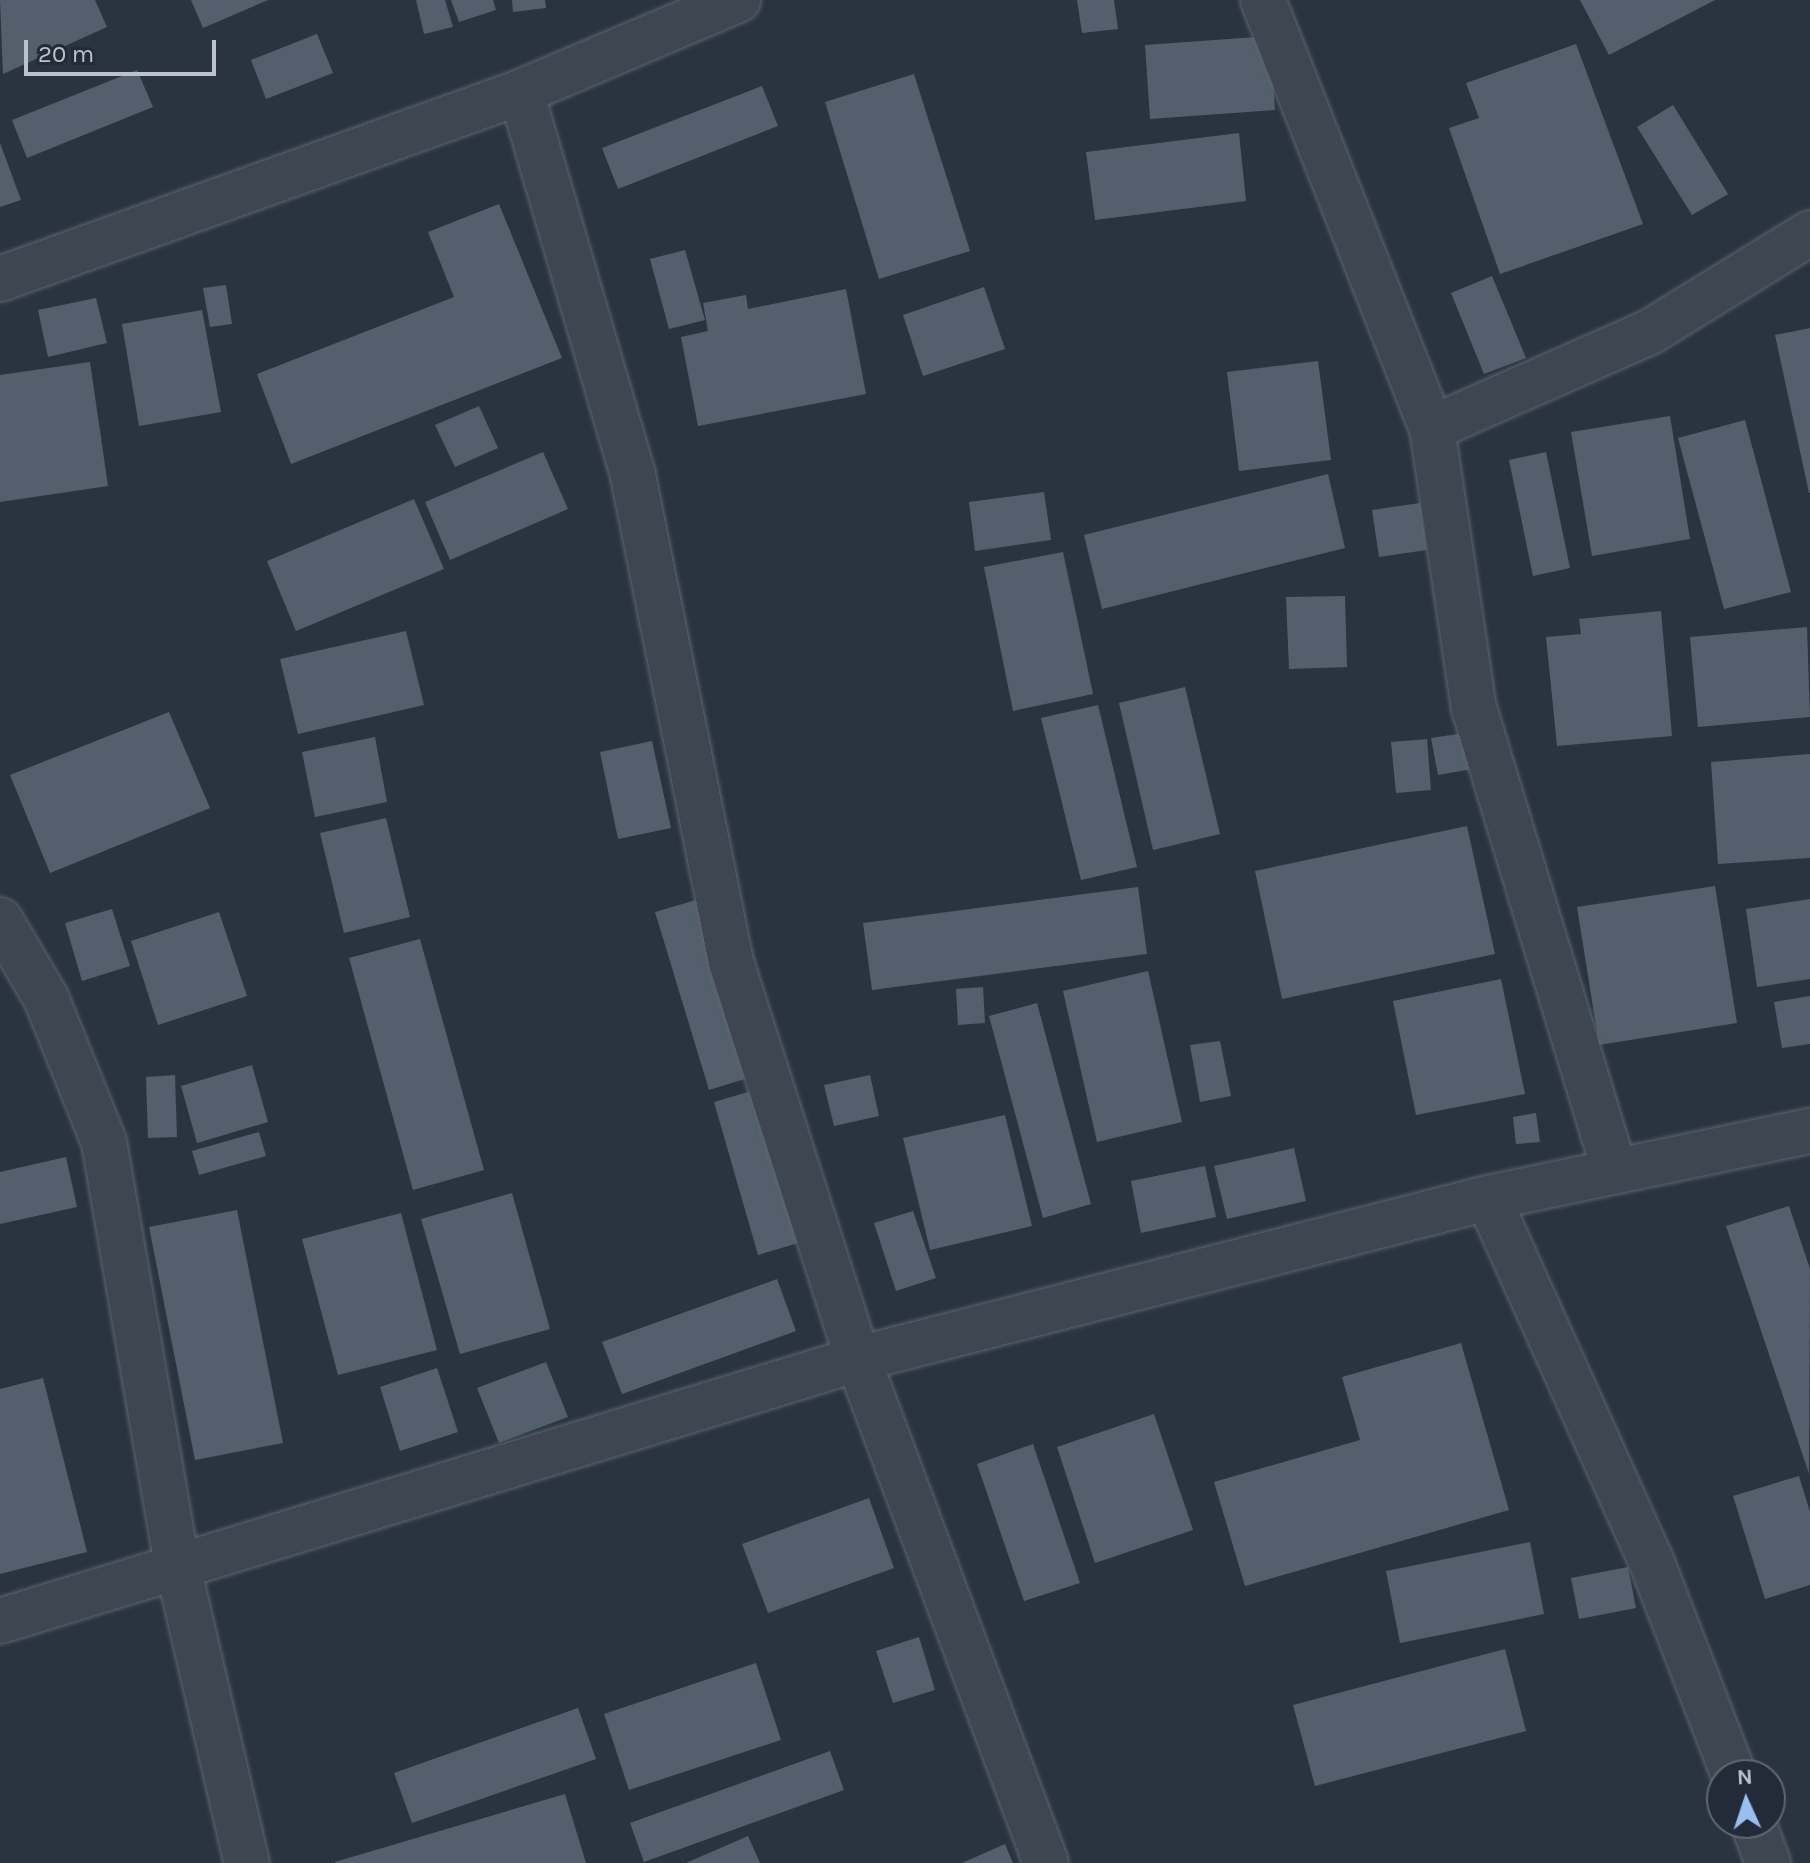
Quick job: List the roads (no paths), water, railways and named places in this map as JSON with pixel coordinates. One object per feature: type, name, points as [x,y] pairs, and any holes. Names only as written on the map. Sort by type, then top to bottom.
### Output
[{"type":"street","points":[[0,279],[521,92],[738,0]]},
{"type":"street","points":[[1263,0],[1432,428],[1474,708],[1614,1170]]},
{"type":"street","points":[[521,92],[633,476],[731,962],[858,1359],[1046,1863]]},
{"type":"street","points":[[1432,428],[1650,332],[1810,233]]},
{"type":"street","points":[[0,920],[46,998],[104,1142],[177,1563],[247,1863]]},
{"type":"street","points":[[0,1621],[177,1563],[858,1359],[1488,1198],[1810,1131]]},
{"type":"street","points":[[1488,1198],[1652,1563],[1728,1759]]},
{"type":"street","points":[[1759,1839],[1768,1863]]}]
